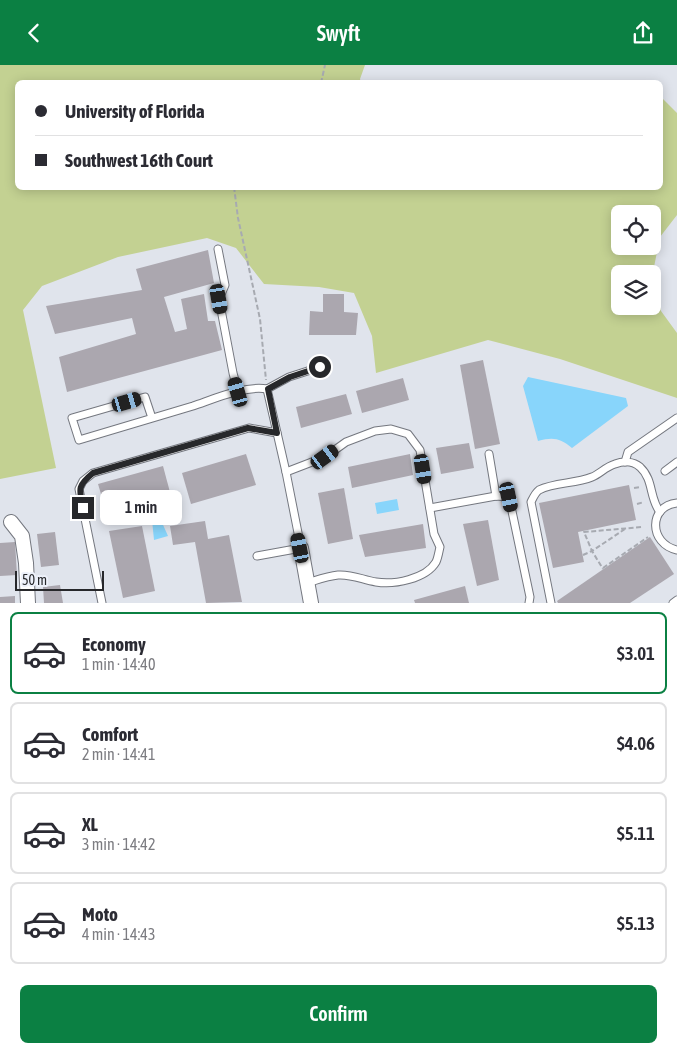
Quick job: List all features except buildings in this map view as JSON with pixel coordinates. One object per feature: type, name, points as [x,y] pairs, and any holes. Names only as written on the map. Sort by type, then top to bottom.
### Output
[{"type":"street","points":[[11,522],[22,536],[26,563],[28,603]]},
{"type":"street","points":[[300,548],[311,603]]},
{"type":"lane","points":[[218,249],[225,285],[219,299],[238,392]]},
{"type":"lane","points":[[152,418],[145,397],[72,418],[79,440],[152,418],[238,392],[258,387],[268,389],[290,377],[320,367]]},
{"type":"lane","points":[[257,556],[300,548],[268,389]]},
{"type":"lane","points":[[625,462],[628,452],[677,418]]},
{"type":"lane","points":[[102,603],[79,489],[83,481],[93,473],[248,428],[277,433]]},
{"type":"lane","points":[[286,472],[325,457],[346,442],[375,431],[390,429],[408,435],[420,450],[434,534],[440,547],[436,562],[426,571],[410,579],[392,583],[374,582],[354,576],[337,575],[307,583]]},
{"type":"lane","points":[[488,454],[496,496]]},
{"type":"lane","points":[[551,603],[531,502],[536,491],[583,480],[615,464],[629,462],[639,466],[648,477],[654,501],[660,512]]},
{"type":"lane","points":[[665,471],[677,462]]},
{"type":"lane","points":[[430,509],[496,496],[509,497],[530,597],[529,603]]},
{"type":"lane","points":[[677,503],[666,506],[660,512],[655,525],[656,533],[664,545],[677,550]]},
{"type":"lane","points":[[673,603],[677,600]]},
{"type":"path","points":[[322,80],[325,65]]},
{"type":"path","points":[[234,190],[238,218],[260,319],[268,389]]},
{"type":"path","points":[[634,488],[644,486]]},
{"type":"path","points":[[637,504],[647,501]]},
{"type":"path","points":[[642,527],[584,532],[592,551],[603,569],[652,535]]},
{"type":"path","points":[[583,555],[625,529]]},
{"type":"green space","points":[[0,65],[365,65],[360,80],[15,80],[15,190],[663,190],[663,99],[677,113],[677,215],[661,236],[661,205],[611,205],[611,255],[656,255],[654,265],[611,265],[611,315],[661,315],[661,311],[677,333],[677,398],[560,359],[488,340],[376,373],[372,336],[354,293],[319,287],[264,284],[236,248],[207,238],[118,257],[42,286],[23,310],[56,468],[0,479]]},
{"type":"water","points":[[528,377],[626,398],[628,406],[572,448],[556,439],[538,441],[523,386]]},
{"type":"water","points":[[397,499],[399,510],[377,514],[375,503]]},
{"type":"water","points":[[160,518],[168,536],[154,540],[152,520]]},
{"type":"route","points":[[83,508],[79,489],[83,481],[93,473],[248,428],[277,433],[268,389],[290,377],[320,367]]}]
